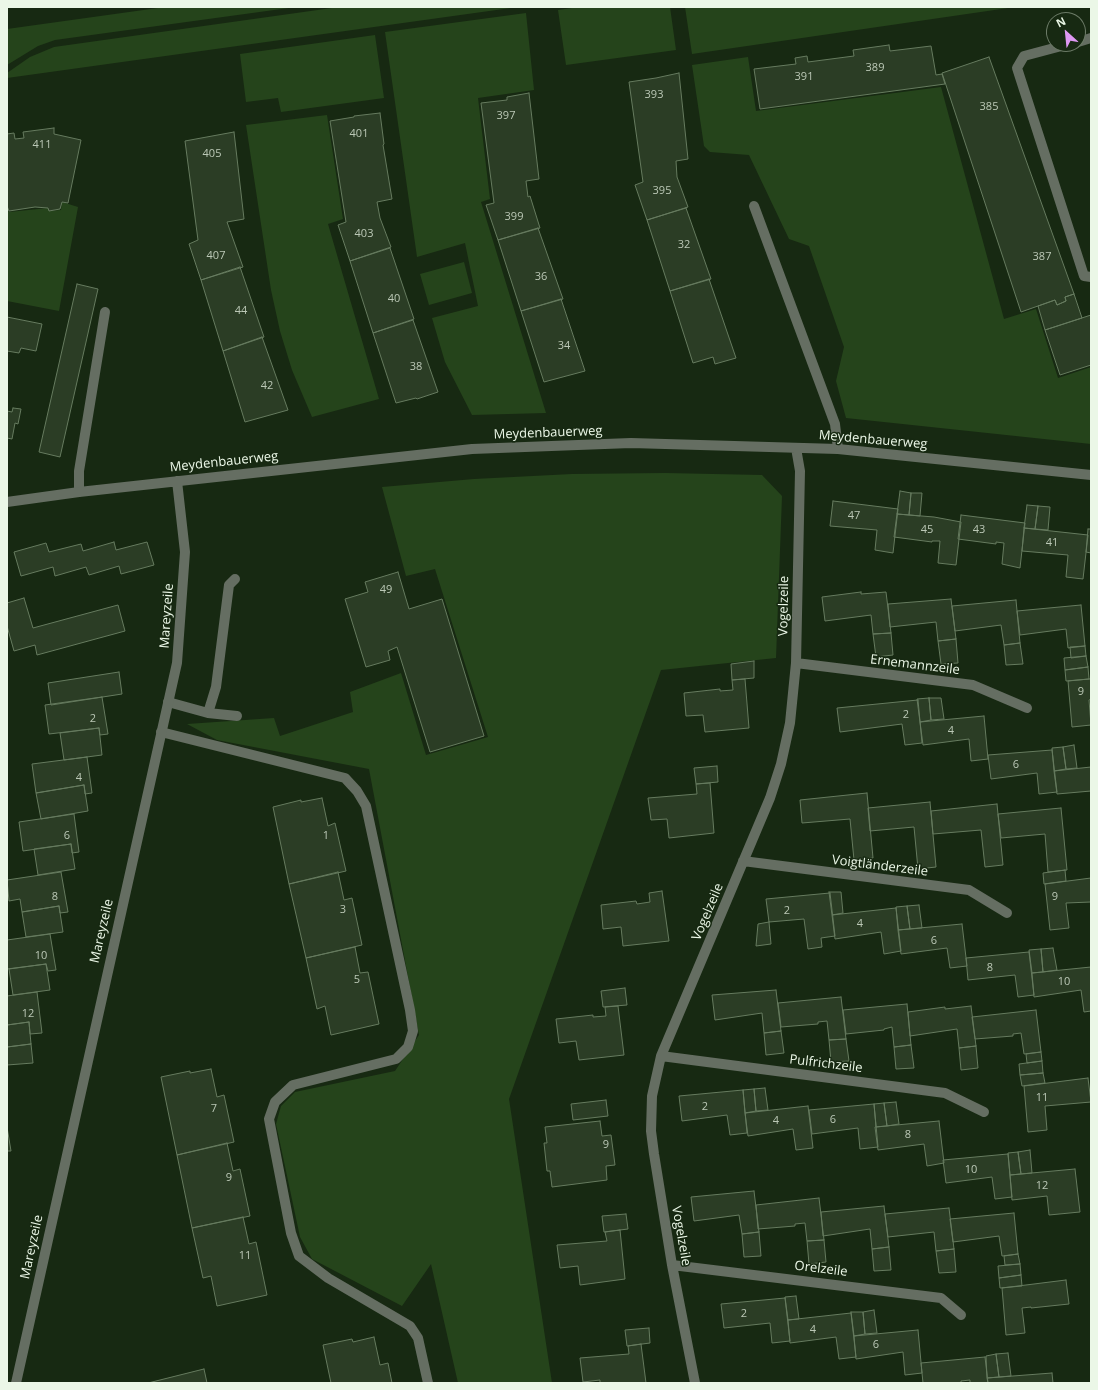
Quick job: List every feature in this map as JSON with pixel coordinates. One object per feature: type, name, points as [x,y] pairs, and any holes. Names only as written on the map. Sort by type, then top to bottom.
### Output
[{"type":"street","points":[[1046,50],[1024,56],[1017,68],[1084,276],[1091,277]]},
{"type":"street","points":[[754,206],[835,424],[838,449]]},
{"type":"street","points":[[79,492],[79,471],[104,312]]},
{"type":"street","name":"Meydenbauerweg","points":[[7,502],[79,492],[472,449],[631,443],[838,449],[1091,476]]},
{"type":"street","name":"Vogelzeile","points":[[695,1383],[672,1265],[651,1131],[652,1096],[661,1056],[770,798],[781,764],[790,723],[796,663],[800,471],[796,448]]},
{"type":"street","name":"Mareyzeile","points":[[16,1383],[177,663],[185,552],[177,481]]},
{"type":"street","points":[[208,713],[216,687],[229,585],[235,579]]},
{"type":"street","name":"Ernemannzeile","points":[[796,663],[973,685],[1027,708]]},
{"type":"street","points":[[168,702],[208,713],[237,716]]},
{"type":"street","points":[[161,732],[345,778],[357,791],[366,806],[410,1010],[413,1030],[408,1047],[396,1059],[293,1085],[275,1102],[269,1119],[291,1234],[299,1256],[328,1278],[410,1326],[418,1338],[428,1383]]},
{"type":"street","name":"Voigtländerzeile","points":[[743,862],[969,890],[1007,914]]},
{"type":"street","name":"Pulfrichzeile","points":[[661,1056],[945,1093],[984,1112]]},
{"type":"street","name":"Orelzeile","points":[[672,1265],[941,1298],[960,1315]]},
{"type":"green space","points":[[165,7],[296,7],[55,40],[38,46],[7,65],[7,29]]},
{"type":"green space","points":[[339,7],[518,7],[7,78],[7,73],[30,57],[54,47]]},
{"type":"green space","points":[[579,7],[670,7],[676,50],[566,65],[558,10]]},
{"type":"green space","points":[[685,7],[1015,7],[692,54]]},
{"type":"green space","points":[[526,13],[534,90],[478,98],[490,199],[481,202],[546,413],[472,415],[445,362],[432,318],[478,306],[465,243],[417,257],[385,32]]},
{"type":"green space","points":[[375,35],[384,98],[281,112],[278,98],[246,102],[240,54]]},
{"type":"green space","points":[[748,57],[756,111],[941,87],[1004,319],[1036,309],[1058,378],[1091,367],[1091,444],[846,418],[836,381],[844,347],[809,246],[789,239],[749,155],[710,152],[704,146],[692,65]]},
{"type":"green space","points":[[327,115],[343,219],[328,224],[379,399],[312,417],[292,370],[280,331],[271,290],[246,125]]},
{"type":"green space","points":[[62,202],[78,207],[59,311],[7,301],[7,206],[9,212],[48,208],[49,211],[61,210]]},
{"type":"green space","points":[[464,262],[472,293],[429,305],[420,274]]},
{"type":"green space","points":[[665,473],[762,475],[782,496],[776,658],[661,670],[509,1099],[552,1383],[458,1383],[431,1264],[402,1306],[312,1259],[300,1237],[276,1124],[281,1106],[295,1092],[395,1071],[419,1035],[369,769],[217,740],[187,724],[274,718],[280,736],[353,712],[350,692],[401,673],[426,755],[488,737],[435,569],[406,576],[382,487],[474,479],[572,474]]},
{"type":"building","points":[[889,45],[890,51],[931,46],[936,75],[942,74],[945,84],[760,109],[754,69],[796,64],[795,58],[807,56],[808,62],[854,56],[853,50]]},
{"type":"building","points":[[989,57],[1074,294],[1065,297],[1066,301],[1057,305],[1055,300],[1021,312],[942,73]]},
{"type":"building","points":[[679,73],[688,159],[676,161],[677,177],[688,207],[647,220],[635,185],[643,182],[629,82]]},
{"type":"building","points":[[529,93],[539,179],[526,181],[528,197],[530,196],[540,228],[498,240],[486,205],[494,203],[481,103],[507,100],[507,97]]},
{"type":"building","points":[[380,113],[383,145],[392,199],[377,202],[380,218],[391,247],[350,261],[338,225],[346,222],[330,121]]},
{"type":"building","points":[[54,128],[54,134],[81,140],[68,203],[62,202],[60,209],[49,211],[48,208],[35,207],[9,211],[7,206],[7,134],[14,133],[15,139],[24,138],[23,132]]},
{"type":"building","points":[[234,132],[244,219],[227,222],[243,267],[201,280],[189,244],[198,240],[185,141]]},
{"type":"building","points":[[686,208],[711,279],[670,291],[647,220]]},
{"type":"building","points":[[538,228],[563,299],[521,311],[498,240]]},
{"type":"building","points":[[390,248],[414,319],[373,333],[350,261]]},
{"type":"building","points":[[240,267],[264,337],[223,351],[201,280]]},
{"type":"building","points":[[709,279],[736,358],[715,364],[713,357],[693,363],[670,291]]},
{"type":"building","points":[[77,284],[98,289],[60,457],[39,452]]},
{"type":"building","points":[[1074,294],[1082,318],[1045,330],[1038,306],[1055,300],[1057,305],[1066,301],[1065,297]]},
{"type":"building","points":[[561,299],[585,371],[544,382],[521,311]]},
{"type":"building","points":[[1091,315],[1091,365],[1060,375],[1045,330]]},
{"type":"building","points":[[7,317],[42,324],[36,351],[21,348],[19,353],[7,351]]},
{"type":"building","points":[[413,320],[438,392],[417,399],[396,403],[373,333]]},
{"type":"building","points":[[262,337],[288,410],[245,422],[223,351]]},
{"type":"building","points":[[13,408],[21,409],[18,424],[15,423],[12,439],[7,438],[7,411],[12,412]]},
{"type":"building","points":[[900,491],[911,493],[909,515],[897,514]]},
{"type":"building","points":[[911,493],[922,493],[920,516],[909,515]]},
{"type":"building","points":[[833,501],[898,509],[893,553],[875,550],[877,530],[830,526]]},
{"type":"building","points":[[1027,505],[1038,506],[1035,529],[1024,528]]},
{"type":"building","points":[[1038,506],[1050,507],[1048,530],[1035,529]]},
{"type":"building","points":[[897,514],[934,517],[961,522],[956,565],[938,563],[940,541],[932,542],[894,537]]},
{"type":"building","points":[[961,515],[1025,523],[1020,568],[1002,564],[1004,543],[996,542],[996,544],[958,539]]},
{"type":"building","points":[[1024,528],[1088,535],[1083,579],[1066,577],[1068,555],[1022,551]]},
{"type":"building","points":[[1088,529],[1091,529],[1091,553],[1086,552]]},
{"type":"building","points":[[114,542],[116,550],[147,542],[154,565],[121,574],[119,566],[89,575],[86,567],[55,576],[53,567],[21,576],[14,552],[46,543],[49,552],[81,544],[83,551]]},
{"type":"building","points":[[398,572],[409,609],[442,599],[484,736],[430,752],[397,647],[388,651],[390,660],[366,667],[345,599],[368,592],[365,582]]},
{"type":"building","points":[[861,592],[861,594],[886,592],[891,633],[873,634],[871,615],[825,621],[822,597]]},
{"type":"building","points":[[24,598],[33,628],[118,605],[125,631],[37,655],[35,645],[14,651],[7,626],[7,603]]},
{"type":"building","points":[[951,599],[956,639],[938,641],[936,622],[890,627],[888,604]]},
{"type":"building","points":[[1016,600],[1020,643],[1004,645],[1001,625],[955,631],[952,606]]},
{"type":"building","points":[[1081,605],[1085,646],[1068,648],[1066,629],[1020,635],[1017,611]]},
{"type":"building","points":[[891,633],[893,655],[876,657],[873,634]]},
{"type":"building","points":[[956,639],[958,663],[941,664],[938,641]]},
{"type":"building","points":[[1020,643],[1023,664],[1006,665],[1004,645]]},
{"type":"building","points":[[1085,646],[1086,656],[1071,658],[1070,647]]},
{"type":"building","points":[[1086,656],[1088,667],[1065,670],[1064,658]]},
{"type":"building","points":[[754,661],[754,678],[732,680],[731,664]]},
{"type":"building","points":[[1088,667],[1089,679],[1066,681],[1065,670]]},
{"type":"building","points":[[119,672],[122,694],[51,705],[48,683]]},
{"type":"building","points":[[745,679],[749,728],[705,732],[703,715],[686,716],[684,693],[720,689],[720,691],[733,690],[732,680]]},
{"type":"building","points":[[1091,679],[1091,699],[1089,700],[1091,725],[1072,727],[1068,681]]},
{"type":"building","points":[[102,697],[108,734],[100,735],[99,728],[49,734],[45,705]]},
{"type":"building","points":[[929,698],[941,698],[944,719],[931,720]]},
{"type":"building","points":[[929,698],[931,720],[920,722],[917,699]]},
{"type":"building","points":[[918,700],[922,743],[905,745],[902,724],[840,732],[837,708]]},
{"type":"building","points":[[984,716],[988,759],[971,761],[969,739],[923,745],[920,722]]},
{"type":"building","points":[[99,728],[102,755],[64,760],[60,733]]},
{"type":"building","points":[[1074,745],[1077,768],[1066,769],[1063,747]]},
{"type":"building","points":[[1063,747],[1066,769],[1054,771],[1052,748]]},
{"type":"building","points":[[1052,750],[1057,792],[1039,794],[1037,773],[991,779],[988,755]]},
{"type":"building","points":[[87,757],[92,793],[85,794],[84,785],[36,793],[32,764]]},
{"type":"building","points":[[717,766],[718,782],[696,784],[694,768]]},
{"type":"building","points":[[1091,767],[1091,791],[1057,794],[1054,771]]},
{"type":"building","points":[[710,783],[714,833],[669,838],[667,819],[651,820],[648,798],[697,794],[696,784]]},
{"type":"building","points":[[84,785],[88,811],[41,819],[36,793]]},
{"type":"building","points":[[867,793],[873,858],[854,860],[850,819],[802,823],[800,800]]},
{"type":"building","points":[[322,798],[328,826],[335,823],[346,871],[289,884],[273,807],[301,800],[301,802]]},
{"type":"building","points":[[930,802],[936,867],[918,869],[914,827],[870,831],[868,808]]},
{"type":"building","points":[[997,804],[1003,865],[985,867],[981,830],[933,834],[931,811]]},
{"type":"building","points":[[1061,808],[1067,870],[1048,872],[1045,834],[1001,838],[998,814]]},
{"type":"building","points":[[74,814],[79,852],[72,853],[71,844],[23,851],[19,822]]},
{"type":"building","points":[[71,844],[75,869],[38,875],[34,849]]},
{"type":"building","points":[[1065,870],[1066,881],[1044,884],[1043,873]]},
{"type":"building","points":[[61,872],[68,912],[60,913],[59,906],[22,912],[20,899],[9,901],[7,880]]},
{"type":"building","points":[[338,872],[344,900],[352,898],[362,945],[306,958],[289,884]]},
{"type":"building","points":[[1091,878],[1091,902],[1066,903],[1069,928],[1050,930],[1045,884]]},
{"type":"building","points":[[662,891],[669,941],[623,946],[621,927],[603,929],[601,905],[636,901],[637,904],[650,902],[649,893]]},
{"type":"building","points":[[829,892],[841,892],[843,913],[832,915]]},
{"type":"building","points":[[830,893],[835,936],[821,938],[822,947],[808,949],[804,919],[769,922],[766,899]]},
{"type":"building","points":[[919,905],[922,928],[910,929],[907,906]]},
{"type":"building","points":[[59,906],[63,932],[26,937],[22,912]]},
{"type":"building","points":[[907,906],[910,929],[898,930],[896,907]]},
{"type":"building","points":[[896,908],[901,951],[884,954],[881,932],[835,939],[832,915]]},
{"type":"building","points":[[769,922],[771,944],[756,946],[758,924]]},
{"type":"building","points":[[962,924],[967,966],[950,968],[947,948],[901,954],[898,930]]},
{"type":"building","points":[[50,934],[56,970],[48,971],[46,964],[7,969],[7,940]]},
{"type":"building","points":[[355,947],[360,973],[368,972],[379,1024],[331,1035],[325,1006],[317,1009],[306,958]]},
{"type":"building","points":[[1053,948],[1057,970],[1043,972],[1041,949]]},
{"type":"building","points":[[1041,949],[1043,972],[1032,973],[1029,950]]},
{"type":"building","points":[[1029,952],[1034,995],[1018,997],[1015,975],[968,980],[966,958]]},
{"type":"building","points":[[46,964],[50,990],[13,995],[9,969]]},
{"type":"building","points":[[1091,967],[1091,1011],[1084,1012],[1081,990],[1034,997],[1032,973]]},
{"type":"building","points":[[625,988],[627,1005],[603,1007],[601,991]]},
{"type":"building","points":[[776,990],[781,1031],[764,1033],[762,1013],[715,1020],[712,995]]},
{"type":"building","points":[[37,992],[42,1033],[30,1034],[29,1022],[7,1025],[7,996]]},
{"type":"building","points":[[841,997],[846,1039],[829,1040],[827,1021],[818,1022],[818,1024],[781,1027],[778,1003]]},
{"type":"building","points":[[907,1004],[911,1045],[894,1047],[892,1027],[884,1030],[846,1034],[843,1010]]},
{"type":"building","points":[[618,1006],[624,1055],[579,1060],[576,1041],[559,1043],[556,1019],[593,1015],[593,1017],[606,1016],[605,1007]]},
{"type":"building","points":[[971,1006],[976,1046],[959,1048],[957,1029],[910,1036],[908,1012],[945,1007],[945,1009]]},
{"type":"building","points":[[1036,1010],[1041,1052],[1024,1054],[1021,1033],[1013,1034],[1013,1036],[975,1039],[972,1017]]},
{"type":"building","points":[[29,1022],[31,1044],[7,1047],[7,1025]]},
{"type":"building","points":[[781,1031],[784,1053],[766,1055],[764,1033]]},
{"type":"building","points":[[846,1039],[849,1061],[831,1062],[829,1040]]},
{"type":"building","points":[[31,1044],[33,1063],[7,1065],[7,1047]]},
{"type":"building","points":[[911,1045],[914,1068],[896,1069],[894,1047]]},
{"type":"building","points":[[976,1046],[978,1068],[961,1070],[959,1048]]},
{"type":"building","points":[[1041,1052],[1042,1061],[1027,1063],[1026,1054]]},
{"type":"building","points":[[1042,1061],[1043,1073],[1020,1075],[1019,1064]]},
{"type":"building","points":[[211,1069],[217,1097],[224,1095],[234,1142],[177,1155],[161,1077],[190,1071],[190,1073]]},
{"type":"building","points":[[1043,1073],[1045,1083],[1022,1086],[1020,1075]]},
{"type":"building","points":[[1088,1078],[1091,1102],[1045,1106],[1047,1130],[1028,1132],[1024,1086]]},
{"type":"building","points":[[765,1088],[768,1110],[756,1111],[754,1089]]},
{"type":"building","points":[[754,1089],[756,1111],[745,1113],[743,1090]]},
{"type":"building","points":[[743,1090],[747,1133],[730,1135],[727,1115],[682,1121],[679,1096]]},
{"type":"building","points":[[606,1100],[608,1116],[573,1120],[571,1104]]},
{"type":"building","points":[[896,1102],[899,1124],[887,1126],[884,1103]]},
{"type":"building","points":[[884,1103],[887,1126],[876,1127],[874,1104]]},
{"type":"building","points":[[874,1104],[878,1147],[860,1149],[858,1128],[812,1134],[809,1110]]},
{"type":"building","points":[[808,1106],[813,1148],[796,1150],[793,1129],[748,1136],[745,1113]]},
{"type":"building","points":[[600,1121],[602,1136],[611,1135],[615,1165],[606,1166],[607,1180],[552,1187],[550,1171],[547,1171],[544,1143],[547,1143],[545,1127]]},
{"type":"building","points":[[939,1121],[944,1163],[927,1166],[924,1144],[878,1150],[875,1127]]},
{"type":"building","points":[[7,1127],[11,1151],[7,1151]]},
{"type":"building","points":[[227,1143],[233,1171],[240,1169],[250,1216],[192,1228],[177,1155]]},
{"type":"building","points":[[1030,1150],[1032,1173],[1021,1174],[1018,1152]]},
{"type":"building","points":[[1018,1152],[1021,1174],[1010,1175],[1008,1153]]},
{"type":"building","points":[[1008,1154],[1012,1197],[995,1199],[992,1177],[946,1183],[943,1160]]},
{"type":"building","points":[[1075,1169],[1080,1212],[1049,1215],[1047,1196],[1012,1200],[1010,1175]]},
{"type":"building","points":[[754,1191],[759,1232],[742,1234],[739,1215],[694,1221],[691,1197]]},
{"type":"building","points":[[819,1198],[824,1240],[807,1241],[805,1223],[795,1224],[795,1226],[758,1229],[756,1205]]},
{"type":"building","points":[[884,1206],[889,1247],[872,1249],[870,1229],[823,1236],[821,1212]]},
{"type":"building","points":[[949,1208],[954,1249],[936,1251],[934,1232],[888,1237],[885,1214]]},
{"type":"building","points":[[1014,1213],[1018,1254],[1002,1256],[999,1236],[953,1242],[950,1219]]},
{"type":"building","points":[[626,1214],[628,1229],[604,1232],[602,1216]]},
{"type":"building","points":[[243,1217],[249,1244],[256,1242],[267,1295],[217,1306],[211,1276],[203,1278],[192,1228]]},
{"type":"building","points":[[620,1230],[625,1279],[580,1285],[578,1266],[560,1268],[557,1245],[607,1241],[605,1232]]},
{"type":"building","points":[[759,1232],[761,1256],[744,1257],[742,1234]]},
{"type":"building","points":[[824,1240],[826,1262],[809,1264],[807,1241]]},
{"type":"building","points":[[889,1247],[891,1270],[874,1271],[872,1249]]},
{"type":"building","points":[[954,1249],[956,1272],[939,1273],[936,1251]]},
{"type":"building","points":[[1018,1254],[1020,1264],[1005,1265],[1004,1256]]},
{"type":"building","points":[[1020,1264],[1021,1275],[999,1278],[998,1266]]},
{"type":"building","points":[[1021,1275],[1022,1286],[1000,1288],[999,1278]]},
{"type":"building","points":[[1066,1280],[1069,1304],[1022,1308],[1025,1333],[1006,1335],[1002,1288]]},
{"type":"building","points":[[796,1296],[799,1319],[788,1320],[785,1297]]},
{"type":"building","points":[[785,1298],[790,1341],[772,1343],[770,1323],[724,1328],[721,1304]]},
{"type":"building","points":[[874,1310],[877,1333],[865,1334],[863,1312]]},
{"type":"building","points":[[851,1312],[863,1312],[865,1334],[854,1336]]},
{"type":"building","points":[[851,1313],[856,1357],[839,1359],[836,1337],[790,1343],[788,1320]]},
{"type":"building","points":[[649,1328],[650,1343],[627,1346],[625,1330]]},
{"type":"building","points":[[918,1330],[922,1373],[905,1375],[903,1352],[856,1359],[854,1336]]},
{"type":"building","points":[[374,1337],[380,1365],[388,1363],[392,1383],[331,1383],[323,1345],[352,1339],[353,1342]]},
{"type":"building","points":[[641,1344],[646,1383],[600,1383],[600,1380],[583,1382],[580,1358],[629,1354],[628,1346]]},
{"type":"building","points":[[1008,1353],[1011,1376],[999,1377],[996,1354]]},
{"type":"building","points":[[996,1354],[999,1377],[987,1378],[986,1356]]},
{"type":"building","points":[[985,1357],[988,1383],[970,1383],[970,1380],[961,1381],[961,1383],[923,1383],[921,1363]]},
{"type":"building","points":[[204,1369],[207,1383],[148,1383]]},
{"type":"building","points":[[1052,1373],[1053,1383],[988,1383],[987,1378]]}]
